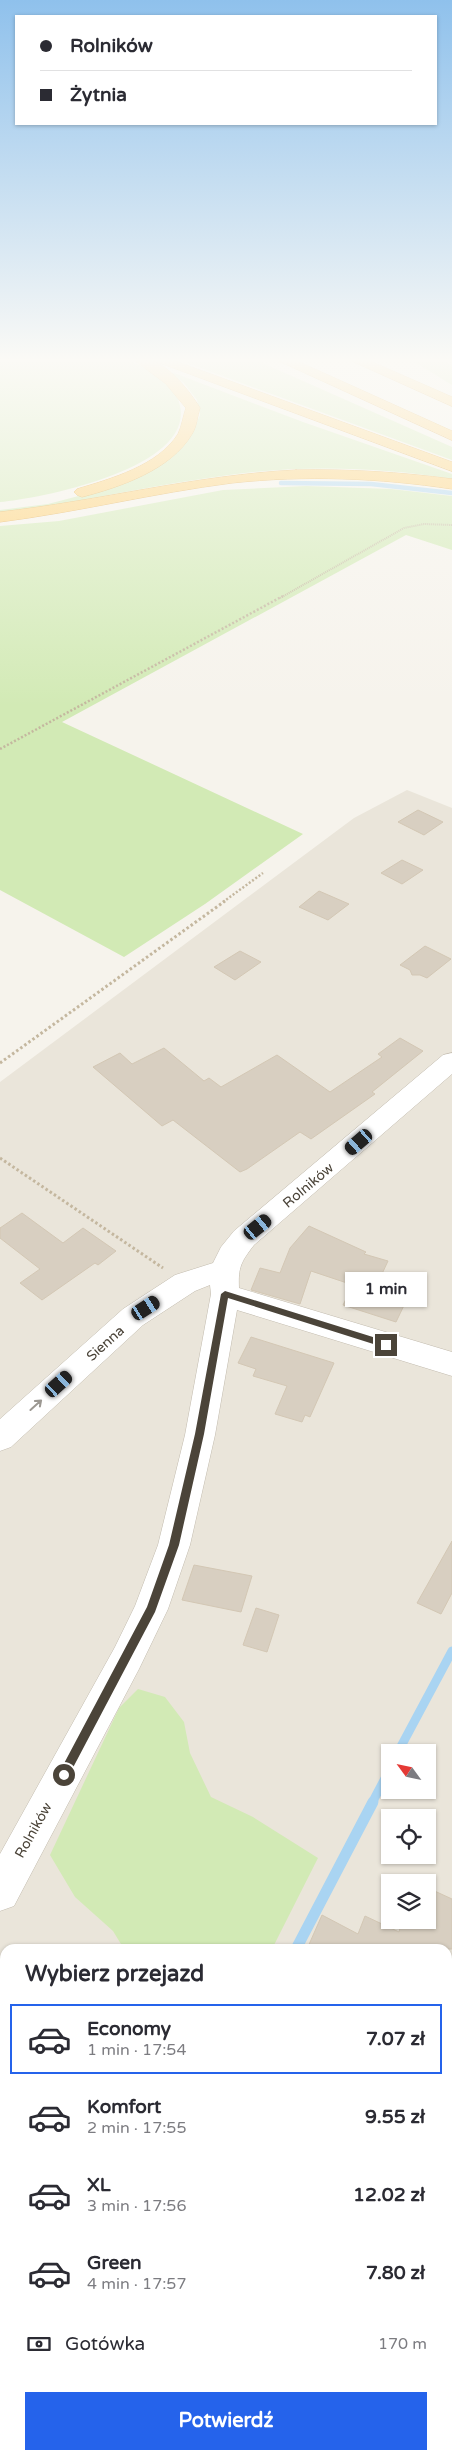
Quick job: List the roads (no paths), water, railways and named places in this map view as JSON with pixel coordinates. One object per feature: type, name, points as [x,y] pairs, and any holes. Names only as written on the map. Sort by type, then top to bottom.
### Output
[{"type":"highway","points":[[0,506],[27,504],[84,492],[124,476]]},
{"type":"highway","points":[[0,517],[38,514],[203,483],[252,477],[289,476]]},
{"type":"highway","points":[[379,476],[452,484]]},
{"type":"street","name":"Rolników","points":[[0,1892],[127,1658],[151,1609],[174,1545],[200,1434],[224,1282],[231,1254],[244,1238],[452,1061]]},
{"type":"street","name":"Sienna","points":[[0,1438],[133,1317],[185,1283],[224,1282]]},
{"type":"street","points":[[224,1282],[452,1364]]},
{"type":"waterway","points":[[281,483],[371,484],[452,493]]},
{"type":"waterway","points":[[402,1744],[452,1651]]},
{"type":"waterway","points":[[372,1803],[381,1786]]},
{"type":"waterway","points":[[299,1944],[373,1802]]}]
